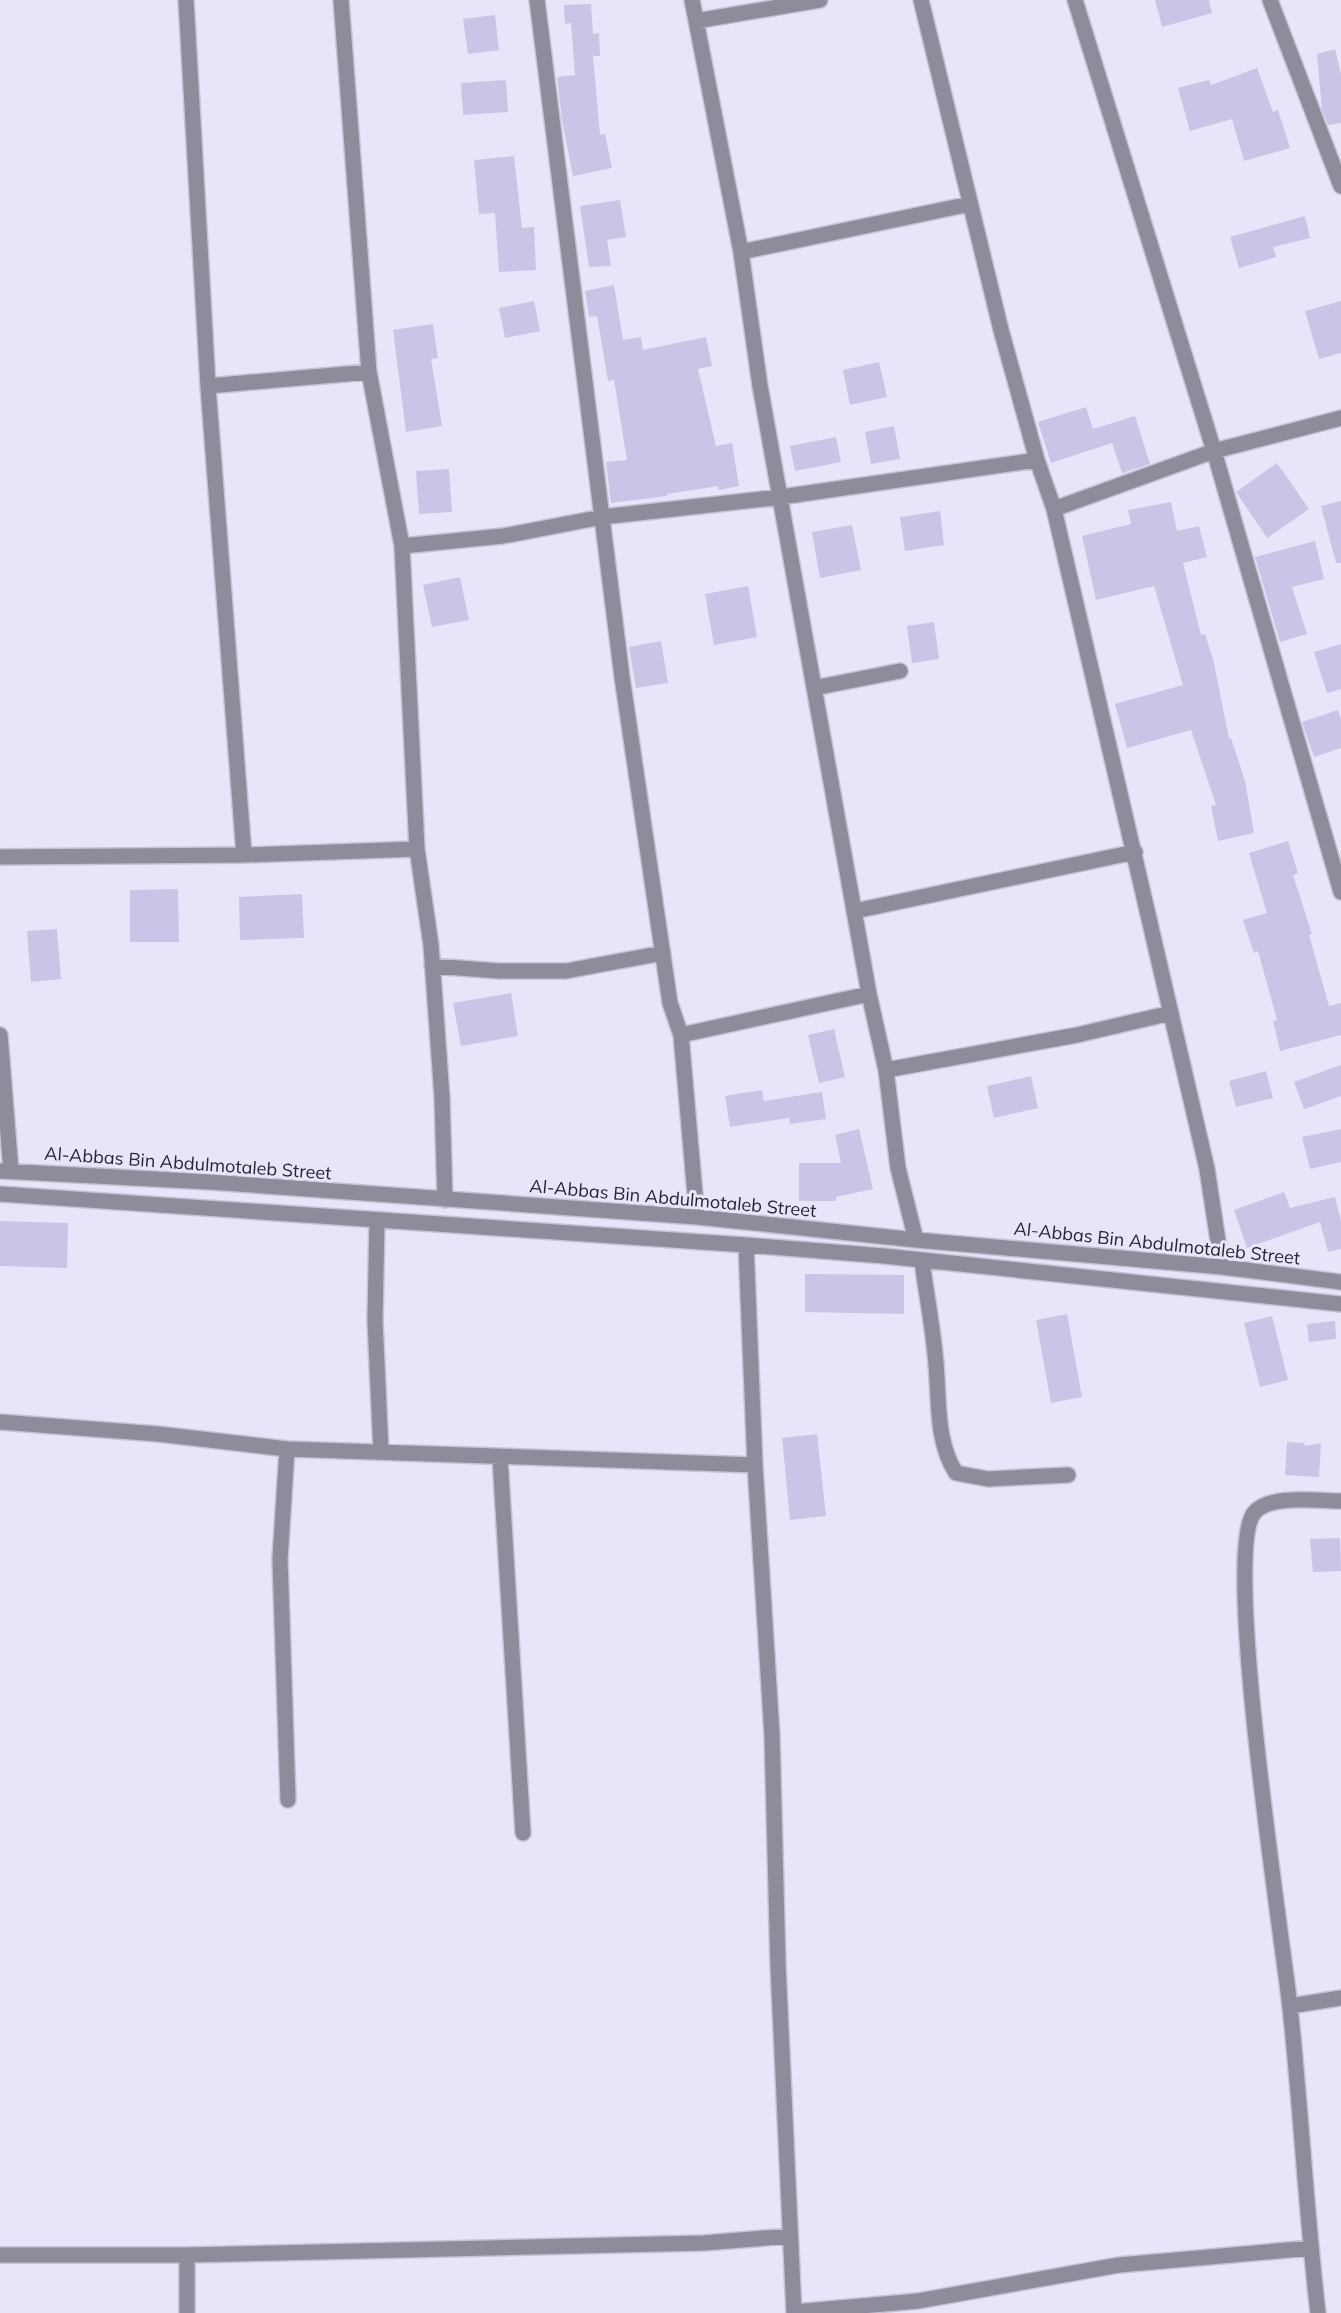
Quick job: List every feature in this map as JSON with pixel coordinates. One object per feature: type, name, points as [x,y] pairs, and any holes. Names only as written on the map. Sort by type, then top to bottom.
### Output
[{"type":"street","points":[[186,0],[208,386],[244,855]]},
{"type":"street","points":[[341,0],[369,372],[402,546],[417,849],[432,966],[442,1097],[445,1200]]},
{"type":"street","points":[[537,0],[622,677],[670,1003],[681,1035],[697,1217]]},
{"type":"street","points":[[692,0],[741,252],[760,386],[869,994],[886,1070],[898,1167],[916,1240]]},
{"type":"street","points":[[696,21],[820,0]]},
{"type":"street","points":[[921,0],[970,204],[1037,460],[1054,509],[1207,1169],[1222,1267]]},
{"type":"street","points":[[1075,0],[1214,451],[1341,892]]},
{"type":"street","points":[[1270,0],[1341,186]]},
{"type":"street","points":[[741,252],[970,204]]},
{"type":"street","points":[[208,386],[369,372]]},
{"type":"street","points":[[1054,509],[1214,451],[1341,418]]},
{"type":"street","points":[[402,546],[503,536],[602,517],[781,496],[1037,460]]},
{"type":"street","points":[[814,688],[900,671]]},
{"type":"street","points":[[0,857],[244,855],[417,849]]},
{"type":"street","points":[[855,910],[1135,852]]},
{"type":"street","points":[[432,966],[499,971],[566,971],[663,953]]},
{"type":"street","points":[[681,1035],[869,994]]},
{"type":"street","points":[[886,1070],[1077,1035],[1172,1013]]},
{"type":"street","points":[[0,1035],[5,1171]]},
{"type":"street","name":"Al-Abbas Bin Abdulmotaleb Street","points":[[5,1171],[210,1182],[697,1217],[916,1240],[1222,1267],[1341,1282]]},
{"type":"street","points":[[0,1194],[746,1245],[1341,1304]]},
{"type":"street","points":[[377,1220],[375,1321],[381,1452]]},
{"type":"street","points":[[746,1245],[755,1465],[772,1735],[778,1965],[794,2312],[918,2301],[1119,2265],[1311,2248]]},
{"type":"street","points":[[922,1261],[935,1354],[942,1435],[949,1463],[956,1473],[964,1477],[988,1479],[1068,1475]]},
{"type":"street","points":[[0,1422],[158,1434],[286,1449],[755,1465]]},
{"type":"street","points":[[286,1449],[280,1559],[288,1800]]},
{"type":"street","points":[[500,1458],[523,1833]]},
{"type":"street","points":[[1318,2313],[1290,2006],[1252,1699],[1246,1592],[1246,1534],[1254,1512],[1271,1503],[1341,1501]]},
{"type":"street","points":[[1290,2006],[1341,1998]]},
{"type":"street","points":[[0,2255],[187,2255],[704,2243],[790,2236]]},
{"type":"street","points":[[187,2255],[187,2313]]},
{"type":"building","points":[[1155,0],[1209,0],[1212,13],[1162,27]]},
{"type":"building","points":[[591,4],[593,34],[599,33],[600,56],[593,56],[600,135],[605,134],[612,168],[573,176],[562,120],[557,77],[575,75],[571,23],[565,24],[564,5]]},
{"type":"building","points":[[495,15],[499,50],[468,54],[463,19]]},
{"type":"building","points":[[1335,49],[1341,74],[1341,123],[1328,125],[1322,110],[1317,54]]},
{"type":"building","points":[[1257,68],[1273,112],[1278,110],[1290,148],[1244,161],[1232,119],[1190,131],[1178,88],[1209,80],[1211,85]]},
{"type":"building","points":[[506,80],[508,112],[463,115],[461,83]]},
{"type":"building","points":[[514,156],[522,228],[534,227],[536,270],[499,272],[495,213],[479,214],[474,160]]},
{"type":"building","points":[[620,200],[626,237],[607,240],[611,266],[589,267],[580,206]]},
{"type":"building","points":[[1305,216],[1310,238],[1273,247],[1276,257],[1239,268],[1230,237]]},
{"type":"building","points":[[614,285],[623,340],[641,337],[643,350],[706,337],[712,366],[698,369],[716,446],[732,443],[739,486],[719,490],[718,486],[667,494],[667,496],[611,503],[606,462],[627,460],[614,380],[608,381],[597,316],[589,317],[585,291]]},
{"type":"building","points":[[534,301],[540,331],[505,338],[499,308]]},
{"type":"building","points":[[1341,301],[1341,353],[1319,359],[1305,311]]},
{"type":"building","points":[[433,324],[438,358],[431,359],[442,426],[406,432],[393,330]]},
{"type":"building","points":[[879,362],[887,397],[850,405],[843,370]]},
{"type":"building","points":[[1086,407],[1093,429],[1135,416],[1150,464],[1122,473],[1112,443],[1051,463],[1038,422]]},
{"type":"building","points":[[894,426],[900,459],[871,464],[865,432]]},
{"type":"building","points":[[836,437],[841,462],[795,471],[790,446]]},
{"type":"building","points":[[1277,463],[1309,509],[1267,538],[1236,492]]},
{"type":"building","points":[[449,469],[452,512],[419,514],[416,471]]},
{"type":"building","points":[[1341,501],[1341,563],[1336,563],[1321,506]]},
{"type":"building","points":[[1171,502],[1177,531],[1199,526],[1207,557],[1183,563],[1201,635],[1205,634],[1214,663],[1229,739],[1231,738],[1245,781],[1254,833],[1218,841],[1211,806],[1216,805],[1191,730],[1127,748],[1115,704],[1183,685],[1154,586],[1096,600],[1082,536],[1131,524],[1128,510]]},
{"type":"building","points":[[940,511],[944,545],[905,551],[900,517]]},
{"type":"building","points":[[852,525],[861,570],[820,578],[812,532]]},
{"type":"building","points":[[1315,541],[1324,579],[1292,587],[1307,634],[1280,642],[1255,557]]},
{"type":"building","points":[[460,577],[469,620],[432,627],[423,585]]},
{"type":"building","points":[[748,586],[757,637],[714,645],[705,594]]},
{"type":"building","points":[[934,622],[939,659],[912,663],[907,626]]},
{"type":"building","points":[[661,641],[668,683],[636,688],[629,647]]},
{"type":"building","points":[[1341,644],[1341,689],[1327,693],[1314,652]]},
{"type":"building","points":[[1338,710],[1341,719],[1341,748],[1314,757],[1302,722]]},
{"type":"building","points":[[1288,841],[1298,873],[1293,875],[1312,934],[1309,935],[1329,1006],[1341,1003],[1341,1035],[1280,1051],[1273,1021],[1277,1020],[1258,951],[1254,953],[1243,920],[1267,913],[1249,853]]},
{"type":"building","points":[[178,889],[179,942],[130,942],[130,890]]},
{"type":"building","points":[[302,894],[304,938],[240,940],[239,897]]},
{"type":"building","points":[[57,929],[61,979],[31,982],[27,931]]},
{"type":"building","points":[[511,993],[518,1036],[461,1046],[453,1003]]},
{"type":"building","points":[[834,1029],[845,1077],[819,1083],[808,1035]]},
{"type":"building","points":[[1341,1065],[1341,1096],[1304,1109],[1294,1082]]},
{"type":"building","points":[[1266,1071],[1273,1098],[1236,1107],[1229,1081]]},
{"type":"building","points":[[1031,1076],[1038,1108],[994,1118],[987,1086]]},
{"type":"building","points":[[762,1090],[764,1101],[822,1092],[826,1119],[790,1124],[789,1118],[730,1127],[725,1096]]},
{"type":"building","points":[[859,1129],[873,1189],[836,1197],[836,1201],[799,1201],[799,1163],[841,1163],[835,1135]]},
{"type":"building","points":[[1341,1129],[1341,1162],[1310,1169],[1302,1137]]},
{"type":"building","points":[[1284,1192],[1290,1208],[1335,1197],[1341,1221],[1341,1249],[1328,1252],[1320,1222],[1247,1248],[1234,1210]]},
{"type":"building","points":[[0,1221],[68,1223],[67,1268],[0,1266]]},
{"type":"building","points":[[805,1274],[904,1275],[904,1314],[805,1312]]},
{"type":"building","points":[[1067,1314],[1082,1397],[1051,1403],[1036,1320]]},
{"type":"building","points":[[1272,1316],[1288,1380],[1260,1387],[1244,1323]]},
{"type":"building","points":[[1335,1321],[1336,1339],[1309,1342],[1307,1324]]},
{"type":"building","points":[[817,1434],[826,1516],[790,1520],[782,1438]]},
{"type":"building","points":[[1287,1442],[1304,1443],[1305,1446],[1321,1443],[1319,1477],[1285,1475]]},
{"type":"building","points":[[1340,1538],[1341,1571],[1313,1572],[1310,1539]]}]
